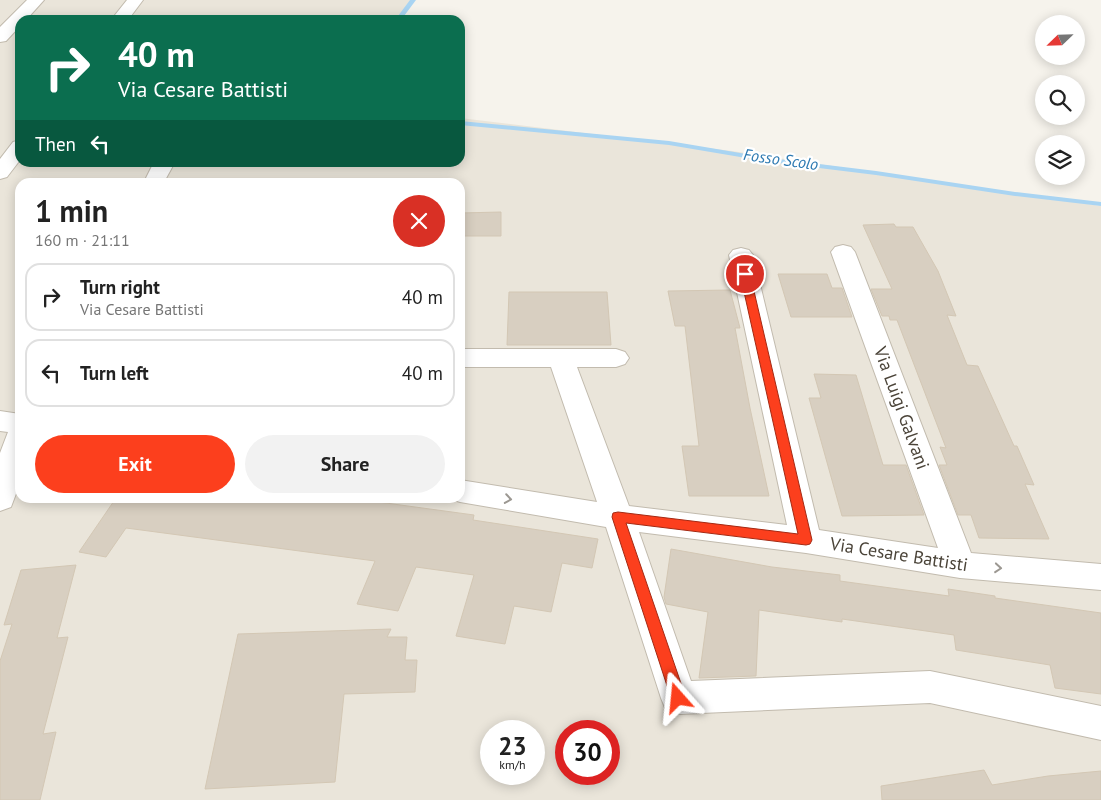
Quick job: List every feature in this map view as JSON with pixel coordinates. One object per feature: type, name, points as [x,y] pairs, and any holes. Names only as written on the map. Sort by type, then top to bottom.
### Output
[{"type":"street","points":[[22,15],[36,0]]},
{"type":"street","points":[[123,15],[135,0]]},
{"type":"street","points":[[0,38],[15,22]]},
{"type":"street","points":[[0,173],[15,153]]},
{"type":"street","points":[[156,178],[162,167]]},
{"type":"street","name":"Via Luigi Galvani","points":[[843,252],[960,565]]},
{"type":"street","points":[[740,255],[806,540]]},
{"type":"street","points":[[465,358],[616,358]]},
{"type":"street","points":[[561,358],[618,517],[678,698],[930,687],[1101,723]]},
{"type":"street","points":[[0,421],[15,423]]},
{"type":"street","points":[[0,499],[15,452]]},
{"type":"street","name":"Via Cesare Battisti","points":[[465,493],[618,517],[806,540],[960,565],[1101,576]]},
{"type":"shaded area","points":[[0,0],[415,0],[404,15],[15,15],[15,167],[465,167],[465,119],[732,151],[1101,206],[1101,800],[0,800]]},
{"type":"building","points":[[501,212],[501,236],[465,236],[465,213]]},
{"type":"building","points":[[894,224],[896,227],[913,227],[938,271],[956,316],[947,315],[967,365],[978,366],[1014,446],[1017,446],[1034,485],[1025,484],[1049,539],[979,538],[971,515],[958,515],[939,465],[947,465],[940,447],[946,448],[897,320],[890,320],[889,316],[882,316],[871,289],[892,289],[863,225]]},
{"type":"building","points":[[778,274],[827,274],[832,288],[842,288],[852,317],[791,317]]},
{"type":"building","points":[[730,290],[740,328],[735,328],[769,496],[689,496],[682,446],[699,446],[685,326],[675,326],[668,291]]},
{"type":"building","points":[[509,292],[607,292],[611,345],[507,345]]},
{"type":"building","points":[[814,374],[856,375],[883,465],[906,465],[924,515],[842,516],[809,398],[821,398]]},
{"type":"building","points":[[113,503],[386,503],[474,515],[473,520],[598,539],[592,568],[562,563],[551,612],[514,606],[505,644],[456,636],[474,575],[416,567],[398,611],[357,604],[375,561],[126,528],[106,557],[79,552]]},
{"type":"building","points":[[671,549],[772,567],[840,575],[840,581],[949,596],[948,589],[995,596],[995,598],[1101,613],[1101,694],[1055,688],[1050,665],[956,650],[954,635],[842,619],[842,622],[759,610],[756,676],[699,678],[708,612],[666,604],[664,597]]},
{"type":"building","points":[[76,565],[57,638],[68,637],[43,734],[56,732],[40,800],[0,800],[0,661],[12,624],[4,625],[21,570]]},
{"type":"building","points":[[391,629],[387,637],[407,637],[405,660],[417,660],[415,692],[344,694],[335,782],[205,789],[238,634]]},
{"type":"building","points":[[984,770],[992,785],[1048,776],[1101,771],[1101,800],[882,800],[881,786]]},
{"type":"waterway","points":[[402,15],[413,0]]},
{"type":"waterway","name":"Fosso Scolo","points":[[465,123],[669,143],[770,160],[1101,204]]},
{"type":"route","points":[[678,698],[618,517],[806,540],[745,274]]}]
